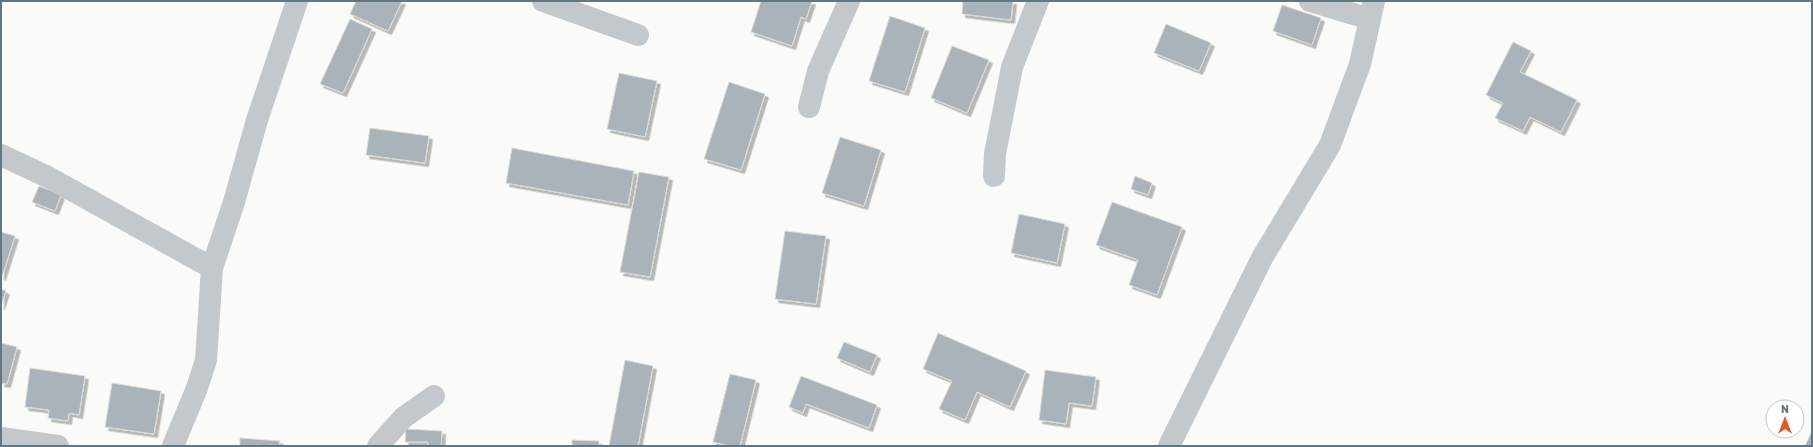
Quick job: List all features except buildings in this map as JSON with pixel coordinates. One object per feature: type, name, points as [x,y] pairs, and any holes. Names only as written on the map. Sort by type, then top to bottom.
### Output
[{"type":"street","points":[[173,446],[197,388],[206,360],[212,268],[234,202],[257,120],[297,1]]},
{"type":"street","points":[[543,1],[638,35]]},
{"type":"street","points":[[809,107],[818,71],[849,1]]},
{"type":"street","points":[[994,176],[995,154],[1012,67],[1038,1]]},
{"type":"street","points":[[1178,444],[1262,258],[1330,145],[1360,64],[1372,10],[1310,1]]},
{"type":"street","points":[[1,155],[48,177],[212,268]]},
{"type":"street","points":[[378,446],[403,418],[434,396]]},
{"type":"street","points":[[1,438],[58,446]]}]
